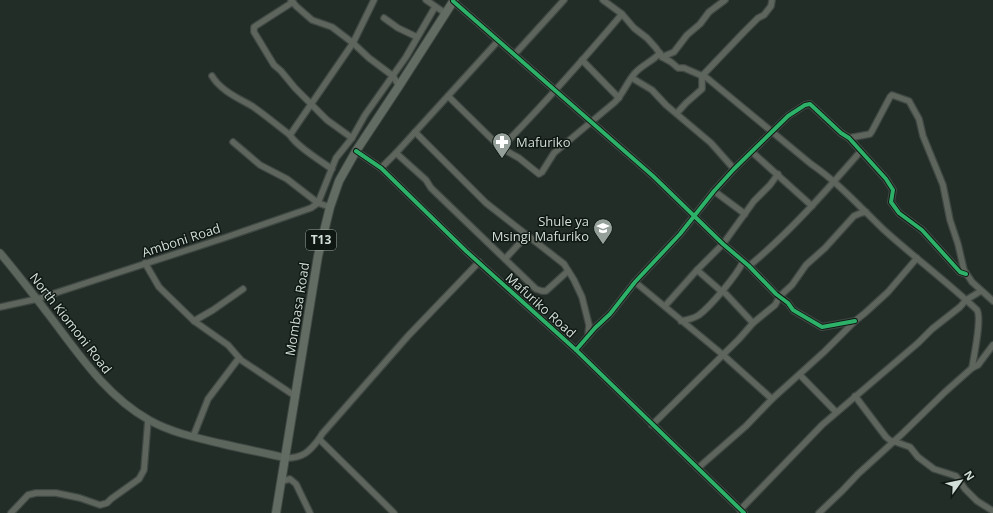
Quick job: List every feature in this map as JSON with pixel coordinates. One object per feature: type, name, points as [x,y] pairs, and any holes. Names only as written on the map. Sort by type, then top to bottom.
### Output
[{"type":"highway","name":"Mombasa Road","points":[[276,513],[318,256],[330,207],[339,181],[356,151],[454,0]]},
{"type":"main road","name":"North Kiomoni Road","points":[[0,253],[100,380],[121,400],[148,420],[173,431],[193,437],[286,458]]},
{"type":"street","points":[[290,135],[353,43],[374,0]]},
{"type":"street","points":[[426,0],[445,13]]},
{"type":"street","points":[[454,0],[498,41],[653,176],[723,244],[749,266],[794,311],[822,327],[855,321]]},
{"type":"street","points":[[514,55],[564,0]]},
{"type":"street","points":[[603,0],[622,14],[634,28],[647,38],[661,55],[678,68],[684,68],[707,78],[811,164],[827,175],[884,230],[966,300],[978,313],[978,325],[972,368]]},
{"type":"street","points":[[448,96],[500,148],[519,158],[539,174],[542,172],[554,153],[619,98],[640,68],[661,55],[674,52],[687,35],[700,24],[710,12],[725,0]]},
{"type":"street","points":[[677,113],[702,89],[702,76],[758,18],[764,15],[772,0]]},
{"type":"street","points":[[352,138],[327,120],[274,65],[262,47],[254,30],[256,25],[272,17],[292,1],[312,20],[332,27],[353,43],[369,58],[393,76],[399,86]]},
{"type":"street","points":[[318,203],[336,158],[352,138],[365,115],[406,57],[436,7]]},
{"type":"street","points":[[500,148],[528,120],[622,14]]},
{"type":"street","points":[[384,18],[398,28],[417,37]]},
{"type":"street","points":[[380,168],[396,153],[498,41]]},
{"type":"street","points":[[582,60],[619,98]]},
{"type":"street","points":[[212,76],[233,95],[253,107],[290,135],[303,148],[332,169]]},
{"type":"street","points":[[632,78],[652,90],[666,105],[711,143],[734,169]]},
{"type":"street","points":[[849,138],[870,134],[892,95],[909,101],[919,120],[923,136],[943,185],[950,220],[958,244],[964,270],[981,291],[993,301]]},
{"type":"street","points":[[576,350],[610,314],[635,282],[680,234],[714,191],[734,169],[788,116],[805,105],[810,104],[841,133],[849,138],[860,152],[886,179],[893,190],[891,202],[899,212],[922,230],[960,272],[966,274]]},
{"type":"street","points":[[415,132],[486,203],[564,264],[582,297],[588,324],[588,336]]},
{"type":"street","points":[[233,142],[260,165],[287,179],[318,203],[330,207]]},
{"type":"street","name":"Mafuriko Road","points":[[356,151],[380,168],[466,251],[576,350],[742,511]]},
{"type":"street","points":[[752,152],[812,206]]},
{"type":"street","points":[[749,266],[812,206],[860,152]]},
{"type":"street","points":[[396,153],[426,180],[432,188],[536,288],[546,291],[568,271]]},
{"type":"street","points":[[665,306],[697,270],[723,244],[754,201],[770,185],[778,174]]},
{"type":"street","points":[[714,191],[745,214]]},
{"type":"street","name":"Amboni Road","points":[[0,307],[37,299],[231,236],[311,208],[318,203]]},
{"type":"street","points":[[652,425],[753,323],[775,305],[780,296],[792,285],[806,265],[825,248],[854,216],[861,212],[866,212]]},
{"type":"street","points":[[505,259],[527,235]]},
{"type":"street","points":[[698,468],[746,426],[772,399],[800,375],[855,321],[888,292],[917,258]]},
{"type":"street","points":[[286,458],[297,458],[307,453],[408,336],[479,262]]},
{"type":"street","points":[[681,321],[691,319],[698,315],[721,291],[743,262]]},
{"type":"street","points":[[145,263],[159,287],[194,321],[228,345],[239,358],[295,396]]},
{"type":"street","points":[[697,270],[726,294],[753,323]]},
{"type":"street","points":[[635,282],[722,354],[772,399]]},
{"type":"street","points":[[194,321],[243,288]]},
{"type":"street","points":[[742,511],[808,438],[836,412],[966,300],[981,291]]},
{"type":"street","points":[[819,513],[945,392],[972,368],[978,365],[993,345]]},
{"type":"street","points":[[193,437],[208,399],[239,358]]},
{"type":"street","points":[[800,375],[836,412]]},
{"type":"street","points":[[855,396],[886,437],[893,442],[910,447],[918,457],[934,469],[956,476],[965,489],[978,501],[993,511]]},
{"type":"street","points":[[11,513],[28,495],[36,493],[56,493],[80,498],[100,505],[107,503],[140,479],[144,470],[148,420]]},
{"type":"street","points":[[320,439],[394,513]]},
{"type":"street","points":[[282,481],[290,478],[296,484],[310,513]]},
{"type":"cycle path","points":[[453,1],[653,176],[723,244],[749,266],[776,294],[788,303],[793,310],[822,327],[855,321]]},
{"type":"cycle path","points":[[576,350],[595,328],[610,314],[635,282],[680,234],[714,191],[734,169],[788,116],[805,105],[810,104],[841,133],[849,138],[886,179],[893,190],[891,202],[899,213],[922,230],[960,272],[966,274]]},
{"type":"cycle path","points":[[356,151],[381,168],[466,251],[576,350],[744,513]]},
{"type":"place","name":"Mafuriko","points":[[502,159]]},
{"type":"place","name":"Shule ya Msingi Mafuriko","points":[[603,245]]}]
